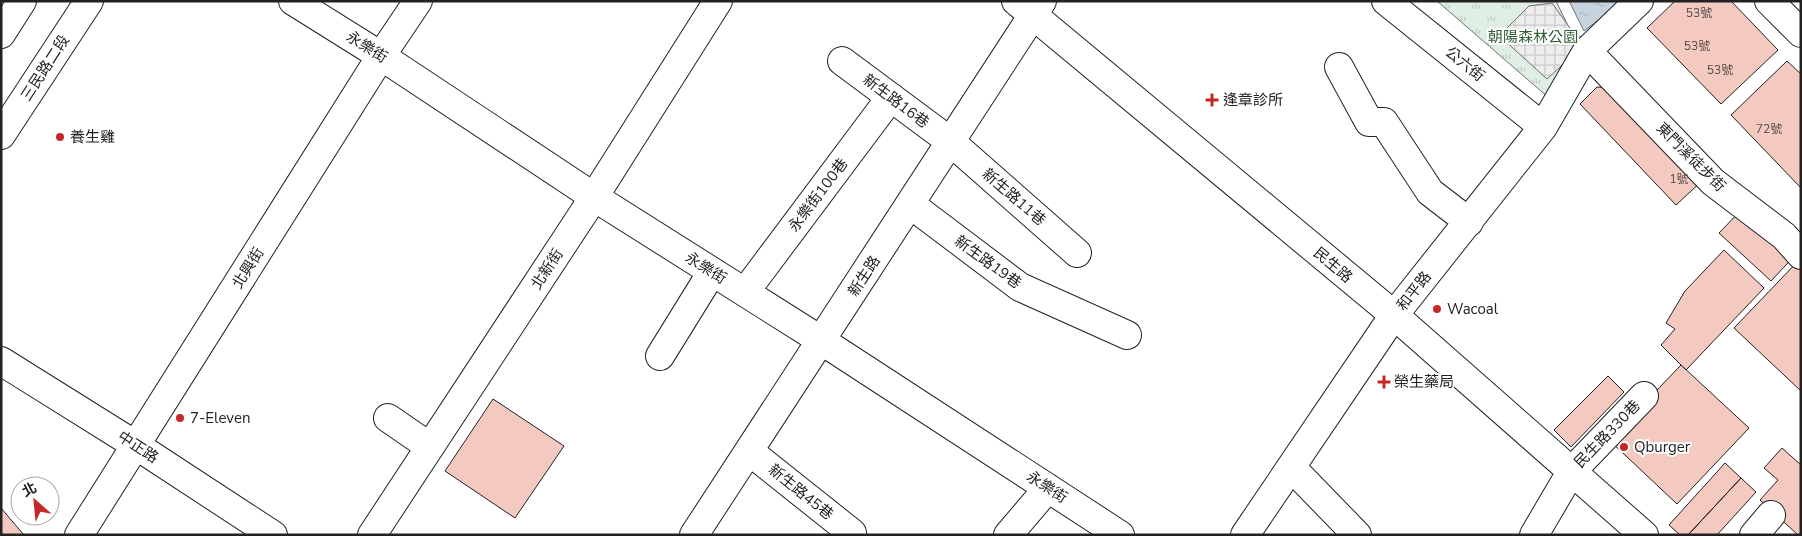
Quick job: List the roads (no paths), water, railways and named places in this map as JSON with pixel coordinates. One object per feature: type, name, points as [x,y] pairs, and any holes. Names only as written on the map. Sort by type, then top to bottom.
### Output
[{"type":"street","points":[[1,34],[22,1]]},
{"type":"street","name":"三民路二段","points":[[1,135],[89,1]]},
{"type":"street","name":"永樂街","points":[[293,1],[381,56],[594,197],[822,341],[1120,535]]},
{"type":"street","name":"北興街","points":[[79,535],[381,56],[418,1]]},
{"type":"street","name":"北新街","points":[[372,535],[594,197],[718,1]]},
{"type":"street","name":"公六街","points":[[1386,1],[1543,127]]},
{"type":"street","name":"和平路","points":[[1245,535],[1394,315],[1543,127],[1587,51],[1639,1]]},
{"type":"street","points":[[1769,1],[1801,33]]},
{"type":"street","name":"新生路","points":[[694,535],[950,142],[1030,6]]},
{"type":"street","name":"民生路","points":[[1030,6],[1394,315],[1644,535]]},
{"type":"street","name":"東門溪徒步街","points":[[1587,51],[1713,182],[1784,236],[1801,263]]},
{"type":"street","name":"新生路16巷","points":[[842,61],[950,142]]},
{"type":"street","points":[[1339,67],[1369,122],[1384,122],[1430,192],[1469,222]]},
{"type":"street","name":"永樂街100巷","points":[[745,292],[891,97]]},
{"type":"street","name":"新生路11巷","points":[[950,142],[1076,253]]},
{"type":"street","name":"新生路19巷","points":[[910,204],[1020,287],[1127,335]]},
{"type":"street","points":[[660,356],[712,272]]},
{"type":"street","name":"中正路","points":[[1,362],[136,446],[273,535]]},
{"type":"street","name":"民生路330巷","points":[[1534,535],[1571,472],[1644,396]]},
{"type":"street","points":[[388,418],[430,447]]},
{"type":"street","name":"新生路45巷","points":[[750,451],[852,533]]},
{"type":"street","points":[[1292,468],[1357,535]]},
{"type":"street","points":[[1008,535],[1048,488]]},
{"type":"water","points":[[1569,1],[1624,1],[1584,31]]},
{"type":"place","name":"逢章診所","points":[[1212,100]]},
{"type":"place","name":"養生雞","points":[[60,137]]},
{"type":"place","name":"Wacoal","points":[[1437,309]]},
{"type":"place","name":"榮生藥局","points":[[1384,382]]},
{"type":"place","name":"7-Eleven","points":[[180,418]]},
{"type":"place","name":"Qburger","points":[[1624,447]]},
{"type":"park label","name":"朝陽森林公園","points":[[1533,37]]}]
